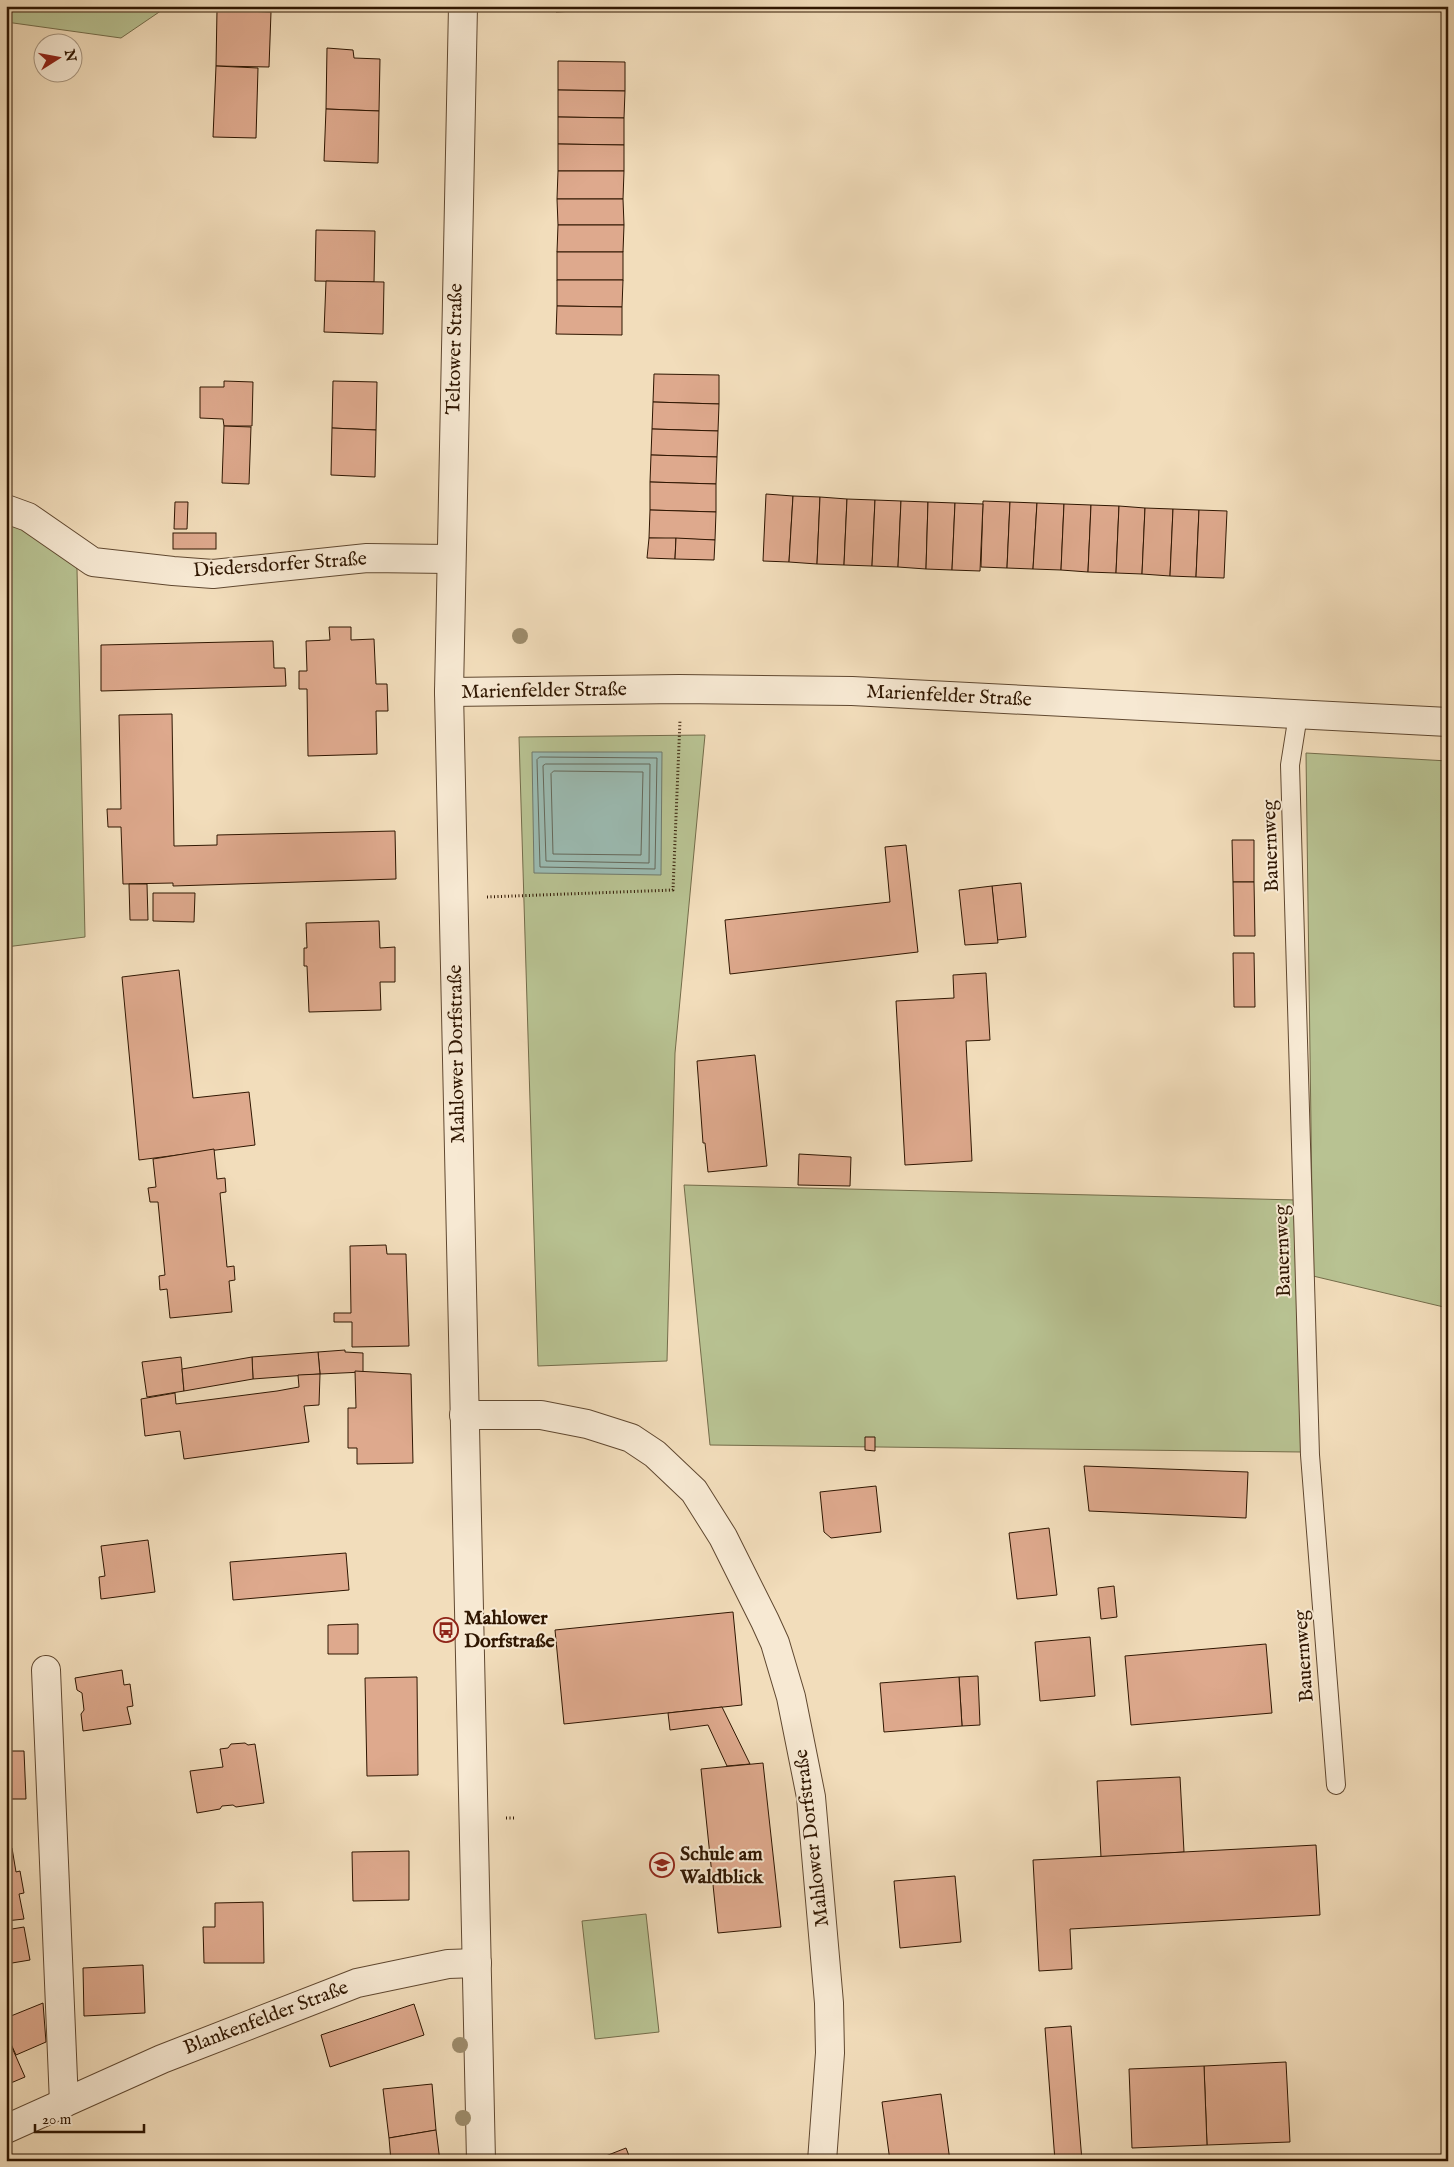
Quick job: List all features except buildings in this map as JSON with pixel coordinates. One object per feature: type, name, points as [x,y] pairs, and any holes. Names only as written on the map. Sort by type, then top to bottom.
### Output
[{"type":"street","name":"Teltower Straße","points":[[449,692],[450,559],[463,6]]},
{"type":"street","name":"Diedersdorfer Straße","points":[[6,509],[28,517],[93,562],[173,572],[212,574],[367,558],[450,559]]},
{"type":"street","name":"Marienfelder Straße","points":[[449,692],[679,689],[852,691],[1448,722]]},
{"type":"street","name":"Mahlower Dorfstraße","points":[[449,692],[481,2161]]},
{"type":"street","name":"Mahlower Dorfstraße","points":[[464,1415],[541,1415],[587,1424],[631,1438],[655,1454],[694,1491],[723,1537],[765,1621],[775,1643],[791,1697],[811,1797],[829,2003],[830,2053],[822,2161]]},
{"type":"street","points":[[46,1670],[64,2102]]},
{"type":"street","name":"Blankenfelder Straße","points":[[6,2129],[162,2059],[357,1983],[448,1964],[476,1963]]},
{"type":"lane","name":"Bauernweg","points":[[1298,715],[1290,765],[1310,1455],[1336,1784]]},
{"type":"path","points":[[479,897],[673,890],[681,736],[679,689]]},
{"type":"green space","points":[[6,6],[168,6],[121,38],[6,22]]},
{"type":"green space","points":[[6,520],[70,556],[77,569],[85,937],[6,947]]},
{"type":"green space","points":[[705,735],[675,1053],[667,1361],[538,1366],[519,737]]},
{"type":"green space","points":[[1306,753],[1448,761],[1448,1308],[1313,1276]]},
{"type":"green space","points":[[684,1185],[1297,1200],[1301,1452],[710,1445]]},
{"type":"green space","points":[[646,1914],[659,2032],[595,2039],[582,1921]]},
{"type":"water","points":[[532,752],[662,752],[661,875],[534,873]]},
{"type":"place","name":"Mahlower Dorfstraße","points":[[446,1630]]},
{"type":"place","name":"Schule am Waldblick","points":[[662,1865]]}]
